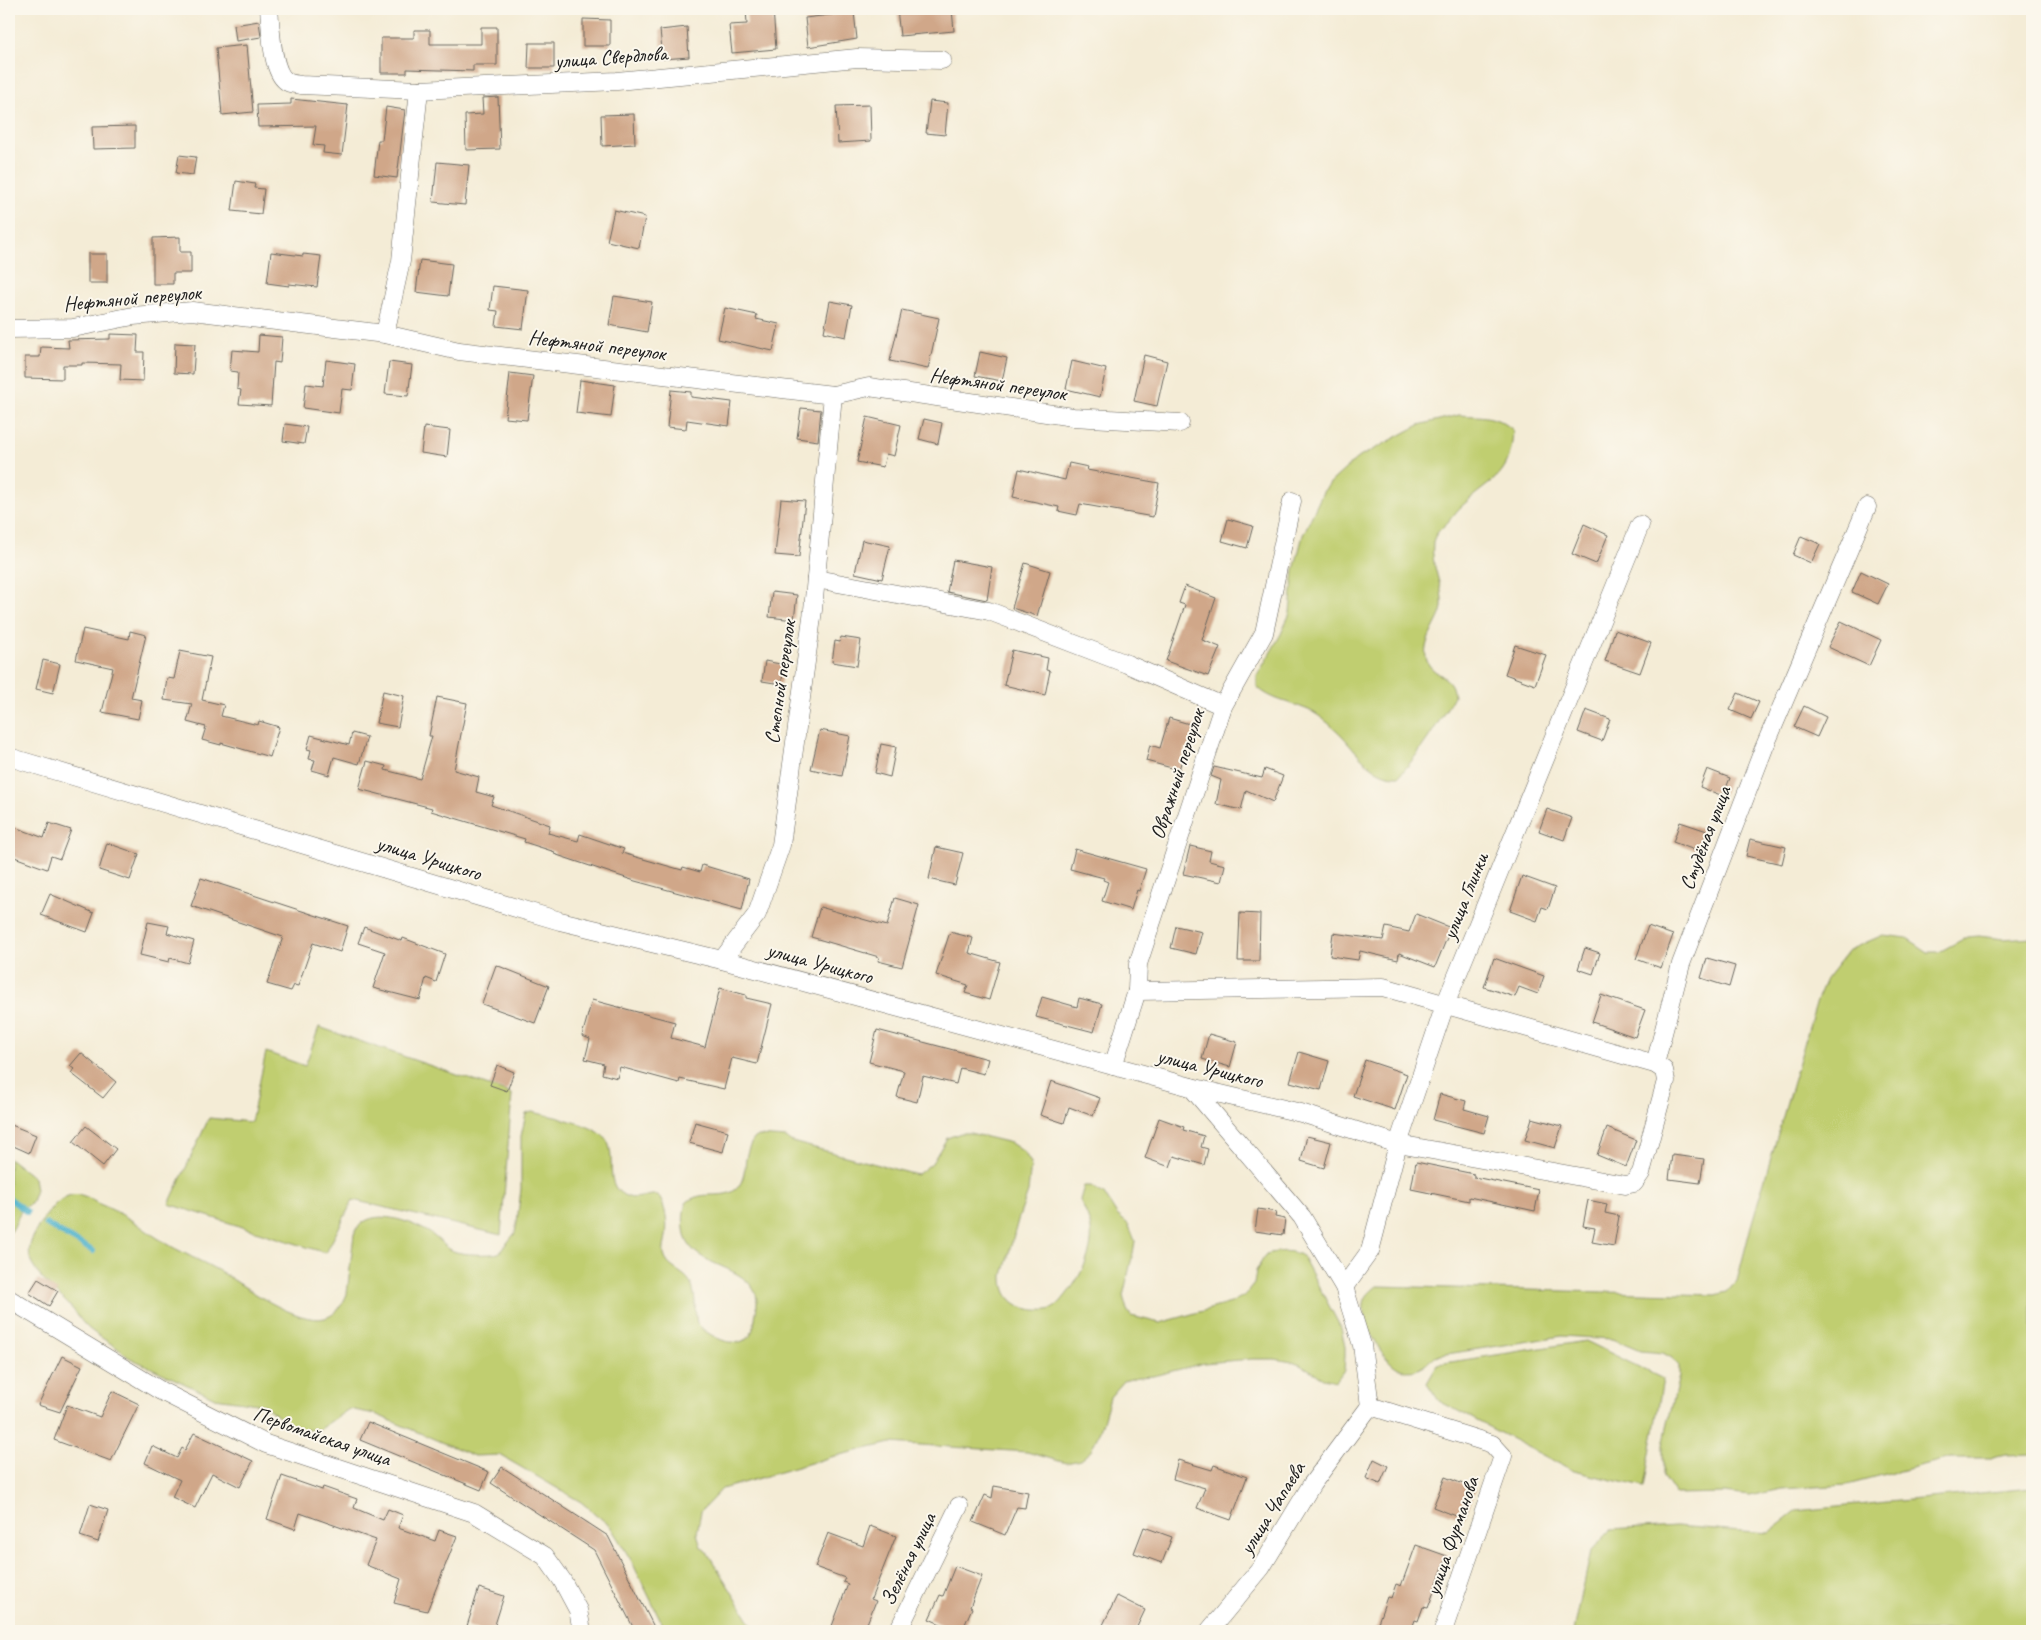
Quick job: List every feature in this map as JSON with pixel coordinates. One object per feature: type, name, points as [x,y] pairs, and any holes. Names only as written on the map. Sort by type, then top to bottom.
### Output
[{"type":"street","name":"улица Свердлова","points":[[269,9],[275,64],[284,80],[291,84],[301,85],[418,90],[617,81],[857,58],[942,60]]},
{"type":"street","points":[[385,334],[401,261],[418,90]]},
{"type":"street","name":"Нефтяной переулок","points":[[9,329],[73,328],[133,316],[192,311],[385,334],[459,351],[834,395],[869,387],[1073,417],[1180,423]]},
{"type":"street","name":"Степной переулок","points":[[722,960],[757,914],[781,845],[816,579],[834,395]]},
{"type":"street","name":"Овражный переулок","points":[[1113,1066],[1137,991],[1138,964],[1223,706],[1264,633],[1292,501]]},
{"type":"street","name":"Студёная улица","points":[[1655,1064],[1681,964],[1764,748],[1867,507]]},
{"type":"street","name":"улица Глинки","points":[[1344,1288],[1370,1251],[1398,1144],[1446,1005],[1640,525]]},
{"type":"street","points":[[816,579],[989,611],[1126,664],[1223,706]]},
{"type":"street","name":"улица Урицкого","points":[[9,757],[560,921],[722,960],[1191,1087],[1301,1113],[1398,1144],[1626,1185],[1634,1183],[1641,1173],[1666,1081],[1664,1070],[1655,1064]]},
{"type":"street","points":[[1137,991],[1383,987],[1655,1064]]},
{"type":"street","points":[[1191,1087],[1302,1216],[1344,1288],[1362,1345],[1370,1406]]},
{"type":"street","name":"Первомайская улица","points":[[9,1299],[161,1391],[266,1444],[474,1512],[545,1556],[562,1580],[578,1610],[582,1631]]},
{"type":"street","name":"улица Фурманова","points":[[1370,1406],[1492,1444],[1503,1456],[1443,1631]]},
{"type":"street","name":"улица Чапаева","points":[[1208,1631],[1261,1568],[1312,1484],[1370,1406]]},
{"type":"street","name":"Зелёная улица","points":[[898,1631],[959,1506]]},
{"type":"green space","points":[[1459,415],[1487,417],[1500,421],[1513,430],[1512,446],[1509,458],[1498,475],[1459,509],[1435,537],[1433,559],[1441,591],[1442,607],[1428,640],[1426,654],[1429,665],[1449,682],[1454,696],[1442,717],[1407,767],[1399,776],[1388,775],[1370,766],[1329,723],[1318,715],[1274,698],[1262,691],[1257,687],[1257,676],[1281,634],[1290,613],[1294,570],[1303,535],[1323,492],[1356,459],[1419,425]]},
{"type":"green space","points":[[1883,935],[1907,938],[1928,952],[1939,952],[1967,937],[1979,936],[2003,939],[2032,937],[2032,1454],[2005,1455],[1993,1458],[1950,1458],[1847,1485],[1781,1489],[1749,1496],[1725,1493],[1675,1494],[1663,1476],[1663,1445],[1679,1376],[1679,1366],[1672,1358],[1663,1353],[1640,1351],[1612,1339],[1562,1336],[1434,1356],[1417,1370],[1408,1371],[1393,1365],[1381,1350],[1366,1324],[1364,1304],[1366,1298],[1377,1286],[1716,1295],[1727,1292],[1737,1281],[1751,1226],[1817,1000],[1826,979],[1849,950]]},
{"type":"green space","points":[[319,1027],[512,1094],[501,1235],[353,1200],[326,1253],[169,1204],[209,1118],[251,1122],[266,1052],[305,1066]]},
{"type":"green space","points":[[532,1112],[572,1121],[601,1134],[609,1146],[612,1179],[620,1192],[631,1198],[658,1195],[665,1210],[667,1230],[664,1255],[666,1260],[668,1264],[684,1275],[690,1282],[694,1292],[697,1324],[721,1340],[736,1342],[743,1341],[749,1337],[755,1321],[756,1295],[748,1282],[694,1251],[687,1242],[683,1219],[684,1210],[686,1203],[698,1196],[730,1193],[740,1185],[748,1150],[757,1136],[786,1138],[792,1142],[917,1175],[932,1163],[947,1138],[961,1133],[970,1133],[1011,1143],[1024,1152],[1031,1163],[1028,1192],[1003,1275],[1003,1283],[1007,1295],[1016,1304],[1035,1310],[1051,1309],[1061,1301],[1075,1283],[1084,1267],[1090,1249],[1091,1230],[1080,1200],[1084,1186],[1091,1186],[1104,1194],[1117,1215],[1128,1224],[1135,1241],[1123,1296],[1131,1316],[1160,1323],[1231,1303],[1245,1295],[1254,1284],[1256,1271],[1266,1254],[1290,1252],[1299,1254],[1303,1257],[1341,1328],[1345,1347],[1344,1370],[1336,1381],[1323,1378],[1292,1362],[1275,1359],[1252,1359],[1204,1363],[1124,1381],[1110,1397],[1101,1428],[1091,1451],[1080,1460],[1066,1463],[1027,1452],[891,1443],[831,1457],[722,1489],[701,1511],[697,1533],[701,1547],[707,1552],[756,1631],[666,1631],[631,1560],[610,1526],[581,1502],[500,1455],[474,1456],[375,1414],[349,1409],[318,1430],[295,1430],[264,1405],[215,1398],[128,1357],[93,1332],[85,1326],[69,1305],[36,1272],[31,1262],[29,1252],[32,1240],[51,1209],[70,1195],[79,1195],[88,1197],[123,1215],[155,1237],[223,1273],[287,1311],[314,1319],[325,1318],[339,1309],[347,1294],[354,1234],[360,1225],[367,1220],[386,1217],[407,1222],[429,1232],[449,1249],[457,1252],[476,1254],[499,1253],[515,1233],[521,1189],[521,1136],[526,1114]]},
{"type":"green space","points":[[9,1158],[34,1178],[36,1190],[31,1204],[26,1206],[20,1213],[9,1234]]},
{"type":"green space","points":[[1586,1341],[1663,1379],[1644,1487],[1573,1471],[1439,1401],[1427,1383],[1438,1364]]},
{"type":"green space","points":[[2032,1488],[2032,1631],[1574,1631],[1591,1551],[1611,1530],[1675,1526],[1768,1533],[1796,1511]]},
{"type":"building","points":[[746,9],[773,9],[776,49],[732,53],[729,25],[747,24]]},
{"type":"building","points":[[897,9],[952,9],[954,31],[900,36]]},
{"type":"building","points":[[854,12],[857,39],[808,47],[805,18]]},
{"type":"building","points":[[583,19],[610,20],[610,46],[583,46]]},
{"type":"building","points":[[259,21],[261,37],[236,41],[234,25]]},
{"type":"building","points":[[481,27],[497,27],[497,65],[473,65],[473,71],[407,69],[407,73],[381,73],[381,38],[414,38],[414,30],[430,30],[430,44],[481,44]]},
{"type":"building","points":[[687,27],[689,57],[663,59],[660,30]]},
{"type":"building","points":[[529,43],[554,43],[554,68],[528,68]]},
{"type":"building","points":[[247,45],[253,112],[222,115],[216,48]]},
{"type":"building","points":[[498,97],[500,149],[466,150],[465,115],[483,114],[482,98]]},
{"type":"building","points":[[291,99],[348,105],[342,155],[323,153],[324,146],[313,145],[316,126],[258,127],[257,105],[291,104]]},
{"type":"building","points":[[930,101],[948,103],[945,135],[926,133]]},
{"type":"building","points":[[870,105],[871,141],[838,143],[836,106]]},
{"type":"building","points":[[386,107],[405,110],[397,178],[374,175],[378,140],[382,140]]},
{"type":"building","points":[[634,114],[635,144],[602,146],[601,115]]},
{"type":"building","points":[[135,126],[135,148],[93,149],[92,127]]},
{"type":"building","points":[[179,155],[196,157],[193,175],[176,173]]},
{"type":"building","points":[[437,162],[469,165],[465,205],[433,202]]},
{"type":"building","points":[[236,181],[255,184],[254,188],[264,189],[261,214],[232,211]]},
{"type":"building","points":[[614,210],[645,217],[639,248],[607,241]]},
{"type":"building","points":[[180,237],[180,252],[191,252],[191,273],[173,273],[173,284],[153,284],[153,238]]},
{"type":"building","points":[[271,252],[321,256],[317,287],[267,283]]},
{"type":"building","points":[[88,254],[107,254],[107,283],[88,283]]},
{"type":"building","points":[[420,260],[452,264],[448,296],[416,292]]},
{"type":"building","points":[[493,286],[528,290],[523,329],[496,326],[498,311],[490,310]]},
{"type":"building","points":[[614,296],[652,302],[647,332],[609,325]]},
{"type":"building","points":[[830,301],[852,305],[846,337],[824,332]]},
{"type":"building","points":[[725,308],[757,315],[756,319],[779,324],[773,351],[718,339]]},
{"type":"building","points":[[902,310],[939,318],[928,369],[890,361]]},
{"type":"building","points":[[110,334],[138,335],[137,352],[144,352],[143,381],[120,380],[121,364],[82,363],[82,365],[63,365],[63,379],[25,378],[25,357],[40,357],[41,347],[69,348],[68,340],[110,339]]},
{"type":"building","points":[[259,335],[282,337],[280,363],[274,362],[271,406],[239,404],[241,390],[237,389],[238,372],[230,371],[232,350],[258,352]]},
{"type":"building","points":[[175,343],[195,344],[193,374],[174,373]]},
{"type":"building","points":[[980,352],[1007,358],[1002,381],[975,376]]},
{"type":"building","points":[[1144,355],[1167,361],[1157,406],[1134,401]]},
{"type":"building","points":[[326,360],[355,364],[352,390],[342,389],[339,413],[303,408],[306,384],[323,386]]},
{"type":"building","points":[[1072,361],[1106,369],[1100,397],[1066,389]]},
{"type":"building","points":[[389,362],[412,365],[408,396],[385,394]]},
{"type":"building","points":[[510,373],[533,376],[527,420],[505,418]]},
{"type":"building","points":[[580,380],[615,385],[611,417],[576,413]]},
{"type":"building","points":[[671,390],[691,392],[691,397],[732,402],[729,426],[687,420],[686,429],[667,427]]},
{"type":"building","points":[[801,408],[821,410],[818,441],[797,438]]},
{"type":"building","points":[[867,417],[901,425],[894,456],[886,454],[883,467],[857,462]]},
{"type":"building","points":[[924,419],[942,423],[938,444],[919,439]]},
{"type":"building","points":[[285,424],[307,427],[304,444],[283,441]]},
{"type":"building","points":[[424,427],[450,430],[447,457],[421,453]]},
{"type":"building","points":[[1069,463],[1088,467],[1087,470],[1159,483],[1153,517],[1080,504],[1077,515],[1058,511],[1059,507],[1013,497],[1019,469],[1065,480]]},
{"type":"building","points":[[781,499],[805,501],[799,557],[775,555]]},
{"type":"building","points":[[1228,519],[1253,526],[1247,548],[1222,541]]},
{"type":"building","points":[[1584,524],[1608,535],[1596,564],[1572,554]]},
{"type":"building","points":[[1801,536],[1820,544],[1811,563],[1793,555]]},
{"type":"building","points":[[862,540],[890,546],[882,579],[855,573]]},
{"type":"building","points":[[953,560],[992,567],[987,600],[947,592]]},
{"type":"building","points":[[1025,563],[1050,571],[1037,616],[1012,608]]},
{"type":"building","points":[[1861,571],[1888,584],[1878,604],[1852,592]]},
{"type":"building","points":[[1185,586],[1216,598],[1202,640],[1220,647],[1208,676],[1166,661],[1185,605],[1179,603]]},
{"type":"building","points":[[772,592],[797,595],[794,620],[769,617]]},
{"type":"building","points":[[1841,621],[1881,640],[1869,666],[1828,647]]},
{"type":"building","points":[[83,629],[129,639],[130,631],[146,635],[131,698],[142,700],[138,719],[102,712],[113,668],[76,660]]},
{"type":"building","points":[[1615,630],[1651,643],[1640,673],[1605,661]]},
{"type":"building","points":[[841,637],[861,640],[857,666],[832,662],[835,641],[840,642]]},
{"type":"building","points":[[1515,645],[1546,655],[1535,685],[1505,674]]},
{"type":"building","points":[[1012,650],[1048,658],[1046,670],[1050,671],[1045,695],[1004,685]]},
{"type":"building","points":[[180,651],[211,657],[202,700],[224,705],[221,716],[258,725],[259,721],[279,727],[270,757],[221,743],[221,745],[202,740],[206,727],[187,722],[192,704],[164,700],[167,678],[174,679]]},
{"type":"building","points":[[43,660],[60,664],[53,693],[36,689]]},
{"type":"building","points":[[765,661],[785,665],[781,684],[762,681]]},
{"type":"building","points":[[383,691],[404,696],[398,727],[376,723]]},
{"type":"building","points":[[1738,693],[1759,702],[1751,719],[1730,710]]},
{"type":"building","points":[[437,697],[467,703],[454,770],[479,777],[476,792],[494,797],[491,805],[550,825],[548,833],[578,841],[580,834],[624,849],[622,853],[682,870],[683,867],[700,872],[702,865],[749,879],[742,910],[635,881],[554,854],[555,852],[524,842],[525,839],[431,811],[432,808],[359,789],[367,761],[386,766],[385,770],[420,779],[432,736],[429,736]]},
{"type":"building","points":[[1804,706],[1826,717],[1817,737],[1794,727]]},
{"type":"building","points":[[1586,710],[1610,719],[1602,741],[1578,732]]},
{"type":"building","points":[[1169,718],[1196,726],[1188,749],[1185,748],[1179,770],[1146,761],[1150,745],[1160,748]]},
{"type":"building","points":[[820,730],[850,736],[842,776],[811,769]]},
{"type":"building","points":[[352,733],[367,737],[359,764],[334,757],[329,775],[312,770],[315,760],[309,759],[311,750],[307,749],[311,735],[349,745]]},
{"type":"building","points":[[881,744],[896,747],[890,777],[875,773]]},
{"type":"building","points":[[1214,767],[1262,778],[1265,769],[1283,776],[1273,802],[1246,790],[1241,810],[1216,804],[1221,780],[1211,776]]},
{"type":"building","points":[[1707,769],[1730,778],[1723,796],[1700,787]]},
{"type":"building","points":[[1547,809],[1572,818],[1564,840],[1539,831]]},
{"type":"building","points":[[1680,822],[1707,831],[1700,852],[1673,842]]},
{"type":"building","points":[[49,823],[71,830],[60,859],[51,856],[47,869],[9,855],[9,825],[44,838]]},
{"type":"building","points":[[1750,839],[1786,847],[1782,864],[1746,856]]},
{"type":"building","points":[[107,843],[139,854],[130,880],[99,870]]},
{"type":"building","points":[[1190,846],[1211,851],[1209,861],[1225,865],[1221,882],[1183,874]]},
{"type":"building","points":[[936,847],[963,853],[955,885],[929,879]]},
{"type":"building","points":[[1075,849],[1146,869],[1131,910],[1102,901],[1108,882],[1103,880],[1104,878],[1070,869]]},
{"type":"building","points":[[1522,876],[1555,888],[1548,909],[1542,907],[1537,921],[1510,911]]},
{"type":"building","points":[[201,878],[348,926],[340,952],[313,943],[298,986],[294,985],[291,991],[267,984],[283,937],[191,906]]},
{"type":"building","points":[[50,894],[94,913],[87,932],[41,915]]},
{"type":"building","points":[[895,898],[919,905],[902,967],[878,961],[879,957],[811,937],[820,907],[887,926]]},
{"type":"building","points":[[1240,913],[1260,914],[1259,961],[1238,961]]},
{"type":"building","points":[[1416,914],[1451,928],[1435,967],[1399,953],[1398,960],[1360,951],[1358,960],[1330,956],[1333,933],[1383,940],[1386,927],[1409,932]]},
{"type":"building","points":[[148,922],[169,926],[167,933],[194,941],[188,963],[170,958],[169,962],[140,955]]},
{"type":"building","points":[[1176,926],[1202,932],[1196,954],[1171,948]]},
{"type":"building","points":[[1648,926],[1673,935],[1661,968],[1636,959]]},
{"type":"building","points":[[364,927],[402,941],[403,938],[445,954],[436,982],[426,978],[420,1000],[373,988],[385,952],[358,943]]},
{"type":"building","points":[[950,932],[973,938],[969,953],[1000,962],[989,1000],[965,993],[968,985],[936,975]]},
{"type":"building","points":[[1585,948],[1600,953],[1593,974],[1578,969]]},
{"type":"building","points":[[1494,958],[1544,976],[1538,994],[1519,987],[1515,997],[1484,987]]},
{"type":"building","points":[[1707,958],[1735,966],[1729,987],[1701,978]]},
{"type":"building","points":[[496,965],[549,986],[535,1023],[482,1004]]},
{"type":"building","points":[[720,988],[746,995],[746,998],[772,1004],[757,1064],[732,1058],[724,1089],[680,1079],[679,1083],[620,1067],[617,1078],[602,1074],[604,1064],[585,1059],[590,1039],[582,1036],[592,1000],[675,1022],[671,1038],[705,1047]]},
{"type":"building","points":[[1601,995],[1645,1010],[1635,1037],[1592,1022]]},
{"type":"building","points":[[1042,997],[1077,1007],[1079,998],[1102,1004],[1094,1032],[1036,1017]]},
{"type":"building","points":[[877,1030],[988,1059],[984,1074],[960,1068],[956,1084],[923,1076],[917,1102],[897,1097],[904,1071],[869,1062]]},
{"type":"building","points":[[1209,1034],[1237,1042],[1230,1067],[1202,1059]]},
{"type":"building","points":[[1299,1052],[1329,1061],[1321,1090],[1290,1082]]},
{"type":"building","points":[[81,1053],[116,1082],[103,1098],[71,1073],[74,1069],[70,1066]]},
{"type":"building","points":[[1365,1060],[1407,1074],[1395,1110],[1353,1096]]},
{"type":"building","points":[[497,1065],[514,1072],[507,1091],[490,1085]]},
{"type":"building","points":[[1051,1081],[1100,1098],[1093,1116],[1069,1107],[1064,1123],[1040,1115]]},
{"type":"building","points":[[1440,1094],[1466,1101],[1464,1109],[1489,1116],[1484,1133],[1433,1120]]},
{"type":"building","points":[[1159,1118],[1184,1127],[1183,1130],[1204,1136],[1201,1147],[1208,1149],[1204,1165],[1174,1156],[1170,1167],[1145,1158]]},
{"type":"building","points":[[1532,1118],[1562,1126],[1555,1148],[1525,1140]]},
{"type":"building","points":[[695,1122],[728,1131],[723,1152],[689,1143]]},
{"type":"building","points":[[9,1124],[36,1135],[29,1153],[9,1144]]},
{"type":"building","points":[[86,1126],[116,1149],[103,1166],[73,1142]]},
{"type":"building","points":[[1607,1128],[1636,1140],[1626,1167],[1597,1155]]},
{"type":"building","points":[[1307,1136],[1331,1142],[1324,1168],[1301,1161]]},
{"type":"building","points":[[1672,1155],[1704,1159],[1700,1183],[1669,1179]]},
{"type":"building","points":[[1416,1162],[1474,1174],[1474,1177],[1539,1190],[1535,1211],[1469,1197],[1469,1201],[1411,1189]]},
{"type":"building","points":[[1588,1200],[1607,1204],[1605,1213],[1619,1216],[1614,1246],[1592,1242],[1595,1228],[1583,1226]]},
{"type":"building","points":[[1258,1209],[1276,1212],[1275,1217],[1285,1219],[1283,1235],[1255,1231]]},
{"type":"building","points":[[38,1279],[58,1291],[49,1306],[29,1293]]},
{"type":"building","points":[[62,1356],[82,1366],[60,1412],[38,1405]]},
{"type":"building","points":[[112,1391],[139,1404],[111,1461],[54,1440],[67,1405],[100,1417]]},
{"type":"building","points":[[368,1422],[489,1472],[481,1490],[360,1440]]},
{"type":"building","points":[[194,1433],[253,1461],[240,1487],[212,1473],[195,1508],[172,1497],[180,1480],[145,1463],[152,1446],[177,1458],[182,1448],[185,1450]]},
{"type":"building","points":[[1374,1459],[1388,1466],[1380,1484],[1366,1478]]},
{"type":"building","points":[[1178,1460],[1212,1470],[1214,1465],[1247,1477],[1231,1520],[1197,1508],[1205,1488],[1173,1479]]},
{"type":"building","points":[[502,1467],[608,1536],[656,1631],[635,1631],[594,1550],[491,1483]]},
{"type":"building","points":[[282,1476],[322,1490],[323,1487],[357,1499],[354,1508],[383,1520],[388,1509],[403,1515],[398,1528],[435,1541],[439,1530],[457,1536],[427,1611],[394,1603],[401,1579],[366,1565],[376,1540],[300,1513],[295,1529],[267,1519]]},
{"type":"building","points":[[1445,1477],[1476,1489],[1464,1519],[1433,1507]]},
{"type":"building","points":[[994,1486],[1028,1492],[1025,1508],[1017,1507],[1005,1535],[973,1522],[985,1495],[992,1498]]},
{"type":"building","points":[[90,1504],[108,1510],[98,1542],[80,1536]]},
{"type":"building","points":[[870,1526],[896,1536],[871,1599],[876,1601],[864,1631],[846,1631],[832,1626],[848,1584],[843,1582],[845,1578],[815,1567],[828,1533],[863,1546]]},
{"type":"building","points":[[1144,1527],[1172,1537],[1162,1563],[1134,1553]]},
{"type":"building","points":[[1416,1545],[1447,1556],[1428,1608],[1423,1607],[1418,1621],[1415,1620],[1411,1631],[1375,1631],[1387,1597],[1391,1598],[1396,1584],[1401,1586]]},
{"type":"building","points":[[955,1566],[982,1576],[970,1607],[972,1608],[962,1631],[957,1631],[929,1619],[940,1595],[943,1596]]},
{"type":"building","points":[[479,1588],[504,1596],[493,1631],[484,1631],[467,1626]]},
{"type":"building","points":[[1117,1596],[1145,1610],[1135,1631],[1111,1631],[1102,1627]]},
{"type":"waterway","points":[[9,1198],[27,1212]]},
{"type":"waterway","points":[[46,1224],[93,1251]]}]
